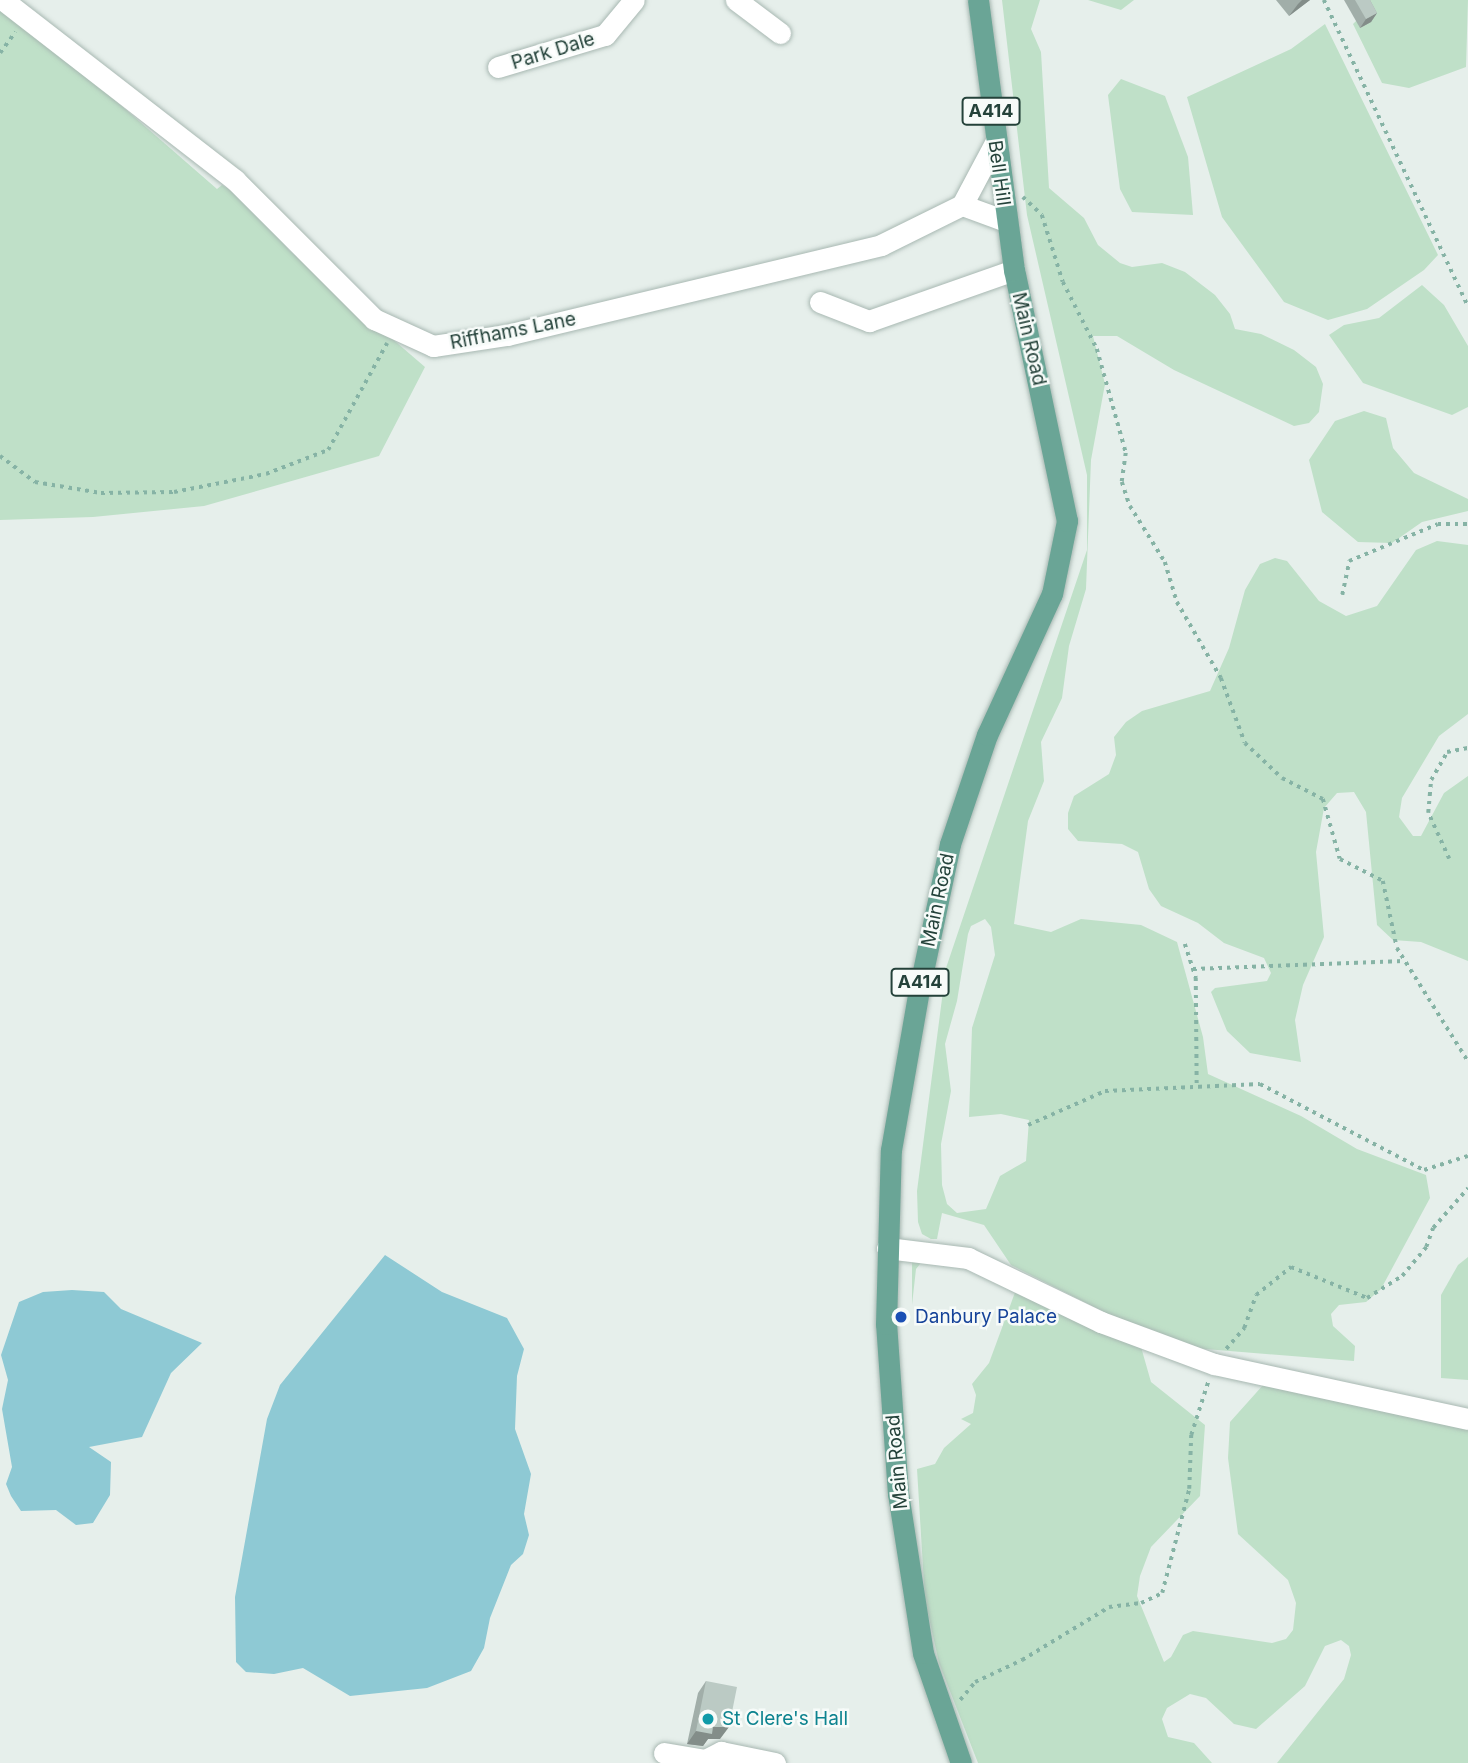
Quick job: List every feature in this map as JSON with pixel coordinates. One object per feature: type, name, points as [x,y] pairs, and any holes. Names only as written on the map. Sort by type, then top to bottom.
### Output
[{"type":"main road","name":"Bell Hill","points":[[978,0],[1006,221]]},
{"type":"main road","name":"Main Road","points":[[961,1763],[923,1653],[898,1494],[887,1324],[887,1248],[891,1150],[919,990],[950,844],[987,735],[1052,594],[1063,555],[1067,521],[1063,486],[1014,270],[1006,221]]},
{"type":"street","name":"Riffhams Lane","points":[[3,0],[30,9],[235,180],[374,319],[433,346],[507,335],[881,245],[962,205]]},
{"type":"street","name":"Park Dale","points":[[498,67],[605,35],[634,0]]},
{"type":"street","points":[[736,0],[780,33]]},
{"type":"street","points":[[995,143],[962,205],[1006,221]]},
{"type":"street","points":[[820,302],[869,321],[1014,270]]},
{"type":"street","points":[[887,1248],[968,1258],[1101,1322],[1213,1364],[1468,1419]]},
{"type":"street","points":[[664,1753],[705,1760],[721,1752],[775,1763]]},
{"type":"path","points":[[1324,0],[1468,306]]},
{"type":"path","points":[[0,53],[30,9]]},
{"type":"path","points":[[1002,191],[1017,192],[1042,215],[1063,282],[1097,349],[1111,394],[1126,453],[1122,482],[1130,506],[1165,562],[1177,602],[1221,678],[1245,743],[1282,778],[1323,799],[1340,859],[1383,881],[1397,947],[1468,1061]]},
{"type":"path","points":[[0,456],[35,482],[101,493],[174,492],[266,474],[328,450],[396,329]]},
{"type":"path","points":[[1342,595],[1349,561],[1438,524],[1468,524]]},
{"type":"path","points":[[1449,859],[1428,813],[1431,779],[1447,752],[1468,748]]},
{"type":"path","points":[[1185,944],[1193,969],[1197,1085]]},
{"type":"path","points":[[1193,969],[1406,961]]},
{"type":"path","points":[[1028,1125],[1105,1091],[1260,1084],[1424,1170],[1468,1156]]},
{"type":"path","points":[[943,1716],[975,1682],[1109,1607],[1141,1603],[1162,1593],[1189,1489],[1191,1435],[1213,1364],[1244,1328],[1256,1295],[1292,1267],[1367,1298],[1402,1276],[1426,1247],[1433,1228],[1468,1188]]},
{"type":"green space","points":[[0,0],[217,189],[222,185],[249,202],[289,250],[425,367],[379,456],[204,506],[93,517],[0,520]]},
{"type":"green space","points":[[1002,0],[1040,0],[1031,29],[1041,52],[1049,188],[1084,218],[1098,245],[1120,263],[1132,267],[1162,263],[1185,272],[1215,295],[1230,314],[1235,329],[1261,334],[1294,350],[1316,367],[1323,384],[1319,412],[1309,423],[1294,426],[1174,370],[1117,336],[1093,336],[1105,384],[1091,460],[1086,589],[1069,646],[1062,698],[1041,742],[1044,781],[1028,821],[1014,924],[1051,932],[1081,919],[1141,925],[1177,942],[1203,1037],[1208,1074],[1301,1116],[1357,1149],[1426,1175],[1430,1198],[1381,1289],[1366,1302],[1339,1305],[1331,1314],[1333,1326],[1355,1346],[1354,1361],[1193,1348],[1116,1318],[1011,1265],[984,1225],[942,1213],[937,1239],[931,1239],[922,1234],[918,1222],[917,1191],[946,968],[1087,550],[1087,475],[1027,215]],"holes":[[[985,919],[991,927],[995,955],[972,1028],[969,1117],[1001,1114],[1029,1120],[1026,1161],[1000,1176],[986,1209],[957,1213],[947,1204],[942,1185],[941,1144],[951,1091],[945,1044],[957,1001],[971,926]]]},
{"type":"green space","points":[[1088,0],[1134,0],[1121,10]]},
{"type":"green space","points":[[1366,0],[1468,0],[1466,67],[1409,88],[1382,83],[1353,24],[1368,9]]},
{"type":"green space","points":[[1325,24],[1438,255],[1424,270],[1367,309],[1328,320],[1284,302],[1222,217],[1187,97],[1291,49]]},
{"type":"green space","points":[[1121,79],[1165,96],[1188,157],[1193,215],[1132,212],[1120,189],[1108,95]]},
{"type":"green space","points":[[1422,285],[1444,305],[1468,346],[1468,407],[1452,415],[1363,383],[1329,335],[1344,325],[1379,318]]},
{"type":"green space","points":[[1364,411],[1386,418],[1393,448],[1414,473],[1468,499],[1468,511],[1422,522],[1392,543],[1358,542],[1322,512],[1309,460],[1335,421]]},
{"type":"green space","points":[[1437,541],[1468,545],[1468,714],[1439,736],[1402,798],[1399,817],[1413,836],[1421,836],[1444,793],[1468,776],[1468,961],[1421,942],[1393,940],[1377,925],[1366,812],[1354,792],[1337,793],[1324,808],[1316,852],[1324,937],[1303,985],[1295,1020],[1301,1062],[1250,1053],[1227,1031],[1211,992],[1215,988],[1267,981],[1271,973],[1264,958],[1224,943],[1198,923],[1161,906],[1149,889],[1138,852],[1122,844],[1078,841],[1068,829],[1068,813],[1074,796],[1109,774],[1116,755],[1114,737],[1126,722],[1142,711],[1210,691],[1229,648],[1245,590],[1260,564],[1275,558],[1287,561],[1319,601],[1346,616],[1377,606],[1416,550]]},
{"type":"green space","points":[[922,1254],[969,1260],[1025,1283],[1126,1336],[1141,1347],[1151,1382],[1205,1425],[1200,1496],[1151,1547],[1140,1576],[1137,1596],[1164,1662],[1171,1657],[1183,1635],[1193,1631],[1272,1643],[1286,1639],[1293,1630],[1296,1603],[1288,1580],[1238,1534],[1228,1458],[1230,1422],[1264,1384],[1468,1424],[1468,1763],[1277,1763],[1344,1679],[1351,1655],[1349,1646],[1341,1640],[1325,1646],[1305,1686],[1256,1729],[1234,1724],[1206,1698],[1190,1694],[1167,1708],[1162,1719],[1168,1737],[1194,1743],[1212,1763],[978,1763],[939,1663],[925,1600],[917,1469],[935,1464],[944,1448],[971,1424],[961,1419],[973,1413],[976,1395],[972,1384],[989,1363],[1017,1287],[966,1264],[923,1260],[916,1269],[912,1305],[912,1257]]},
{"type":"green space","points":[[1468,1257],[1468,1380],[1441,1378],[1441,1295],[1458,1265]]},
{"type":"water","points":[[385,1255],[442,1292],[507,1318],[524,1349],[517,1376],[515,1429],[531,1474],[524,1514],[529,1535],[523,1554],[511,1565],[490,1618],[484,1648],[471,1671],[427,1688],[350,1696],[303,1668],[274,1674],[246,1672],[236,1662],[235,1597],[267,1419],[280,1385]]},
{"type":"water","points":[[43,1292],[104,1292],[121,1309],[202,1343],[171,1373],[142,1437],[89,1447],[111,1462],[110,1495],[93,1523],[76,1525],[56,1510],[21,1511],[11,1496],[6,1484],[12,1467],[2,1409],[8,1380],[1,1355],[19,1302]]},
{"type":"building","points":[[1355,0],[1370,0],[1377,13],[1366,19]]},
{"type":"building","points":[[706,1681],[737,1687],[729,1727],[713,1727],[712,1734],[696,1731]]},
{"type":"place","name":"Danbury Palace","points":[[901,1317]]},
{"type":"place","name":"St Clere's Hall","points":[[708,1719]]}]
